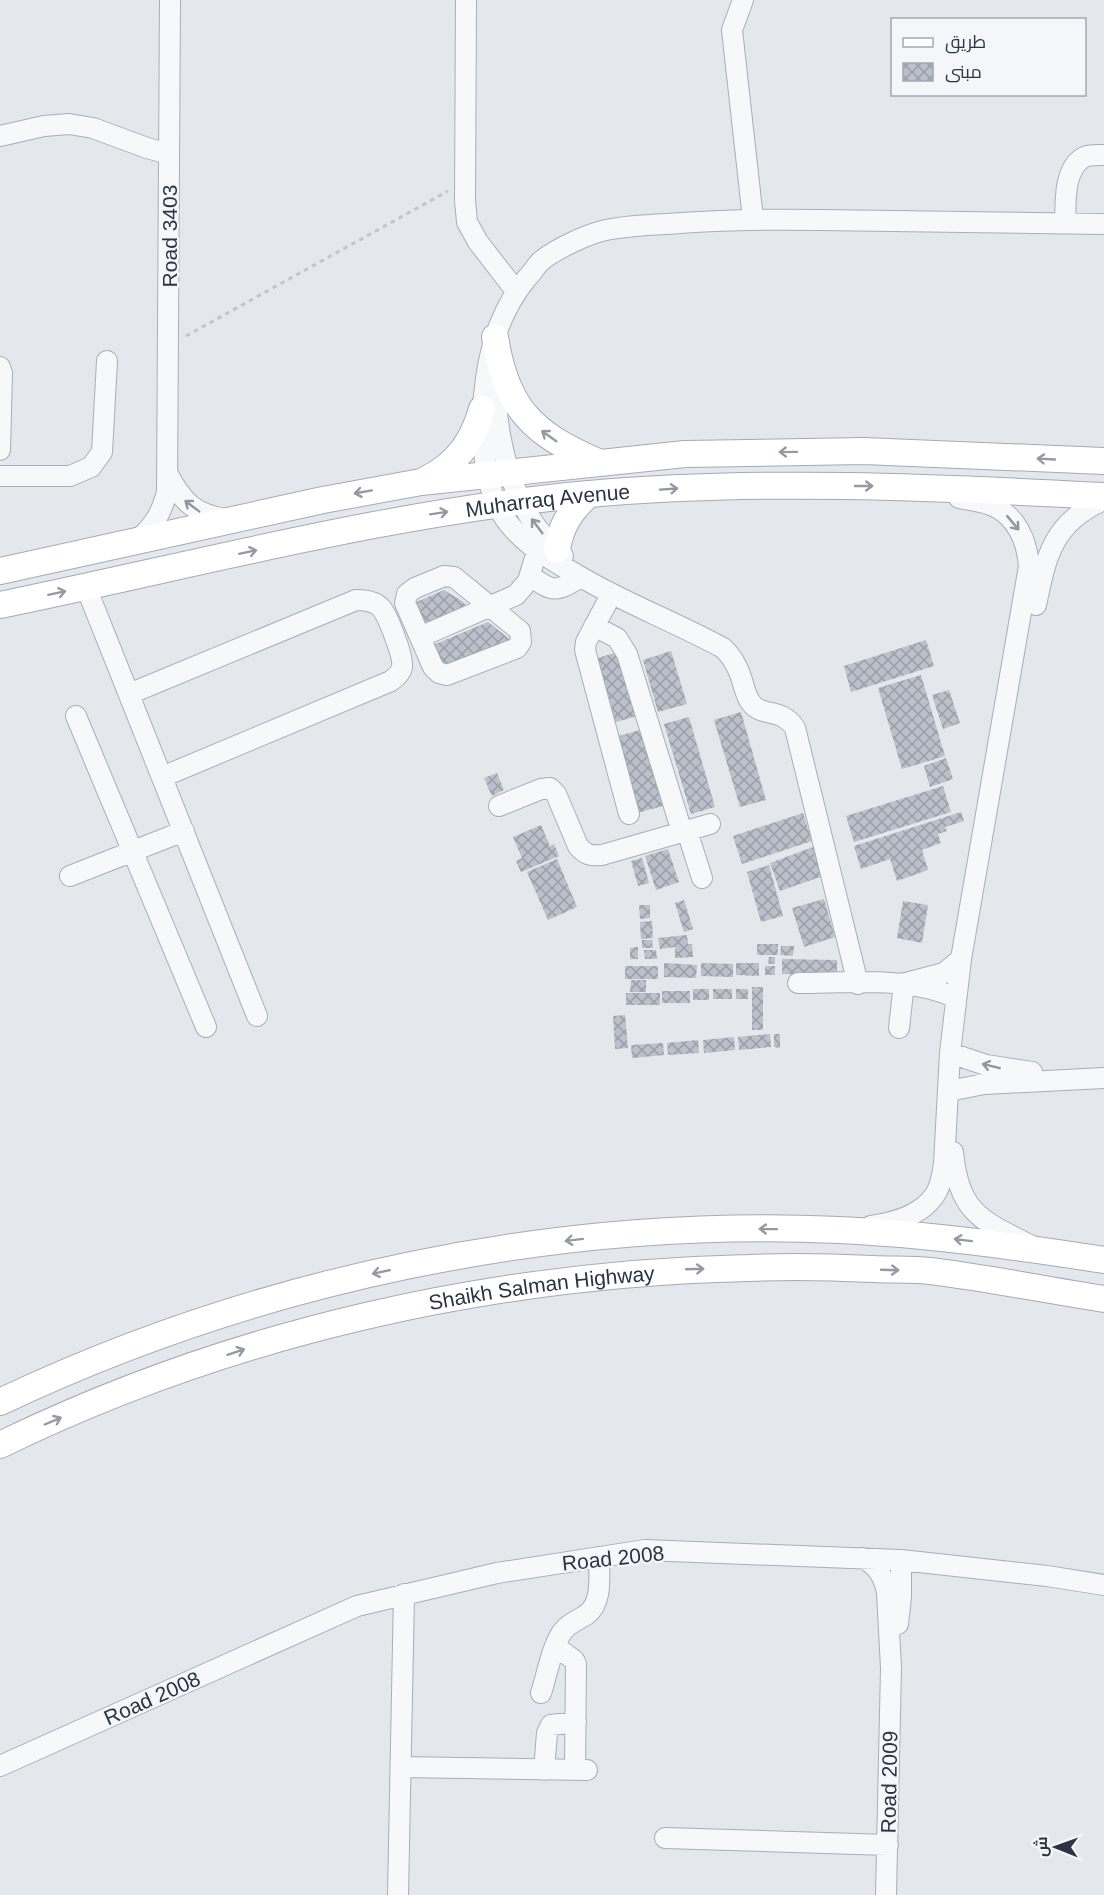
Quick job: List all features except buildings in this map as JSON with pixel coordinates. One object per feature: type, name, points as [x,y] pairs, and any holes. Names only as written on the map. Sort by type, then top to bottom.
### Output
[{"type":"main road","points":[[495,337],[502,375],[526,416],[547,436],[601,463]]},
{"type":"main road","points":[[421,482],[439,473],[467,446],[477,428],[482,409]]},
{"type":"main road","name":"Muharraq Avenue","points":[[0,571],[323,500],[421,482],[685,454],[864,451],[1104,461]]},
{"type":"main road","name":"Muharraq Avenue","points":[[0,605],[434,514],[589,494],[687,488],[900,486],[1104,496]]},
{"type":"main road","points":[[547,550],[560,533],[567,518],[589,494]]},
{"type":"main road","points":[[86,587],[92,568],[110,547]]},
{"type":"main road","name":"Shaikh Salman Highway","points":[[3,1400],[101,1358],[226,1313],[300,1291],[430,1262],[528,1245],[615,1236],[759,1229],[836,1230],[921,1235],[1104,1260]]},
{"type":"main road","name":"Shaikh Salman Highway","points":[[0,1444],[129,1388],[237,1351],[348,1320],[460,1296],[574,1279],[688,1269],[803,1266],[928,1271],[1104,1299]]},
{"type":"street","name":"Road 3403","points":[[138,540],[152,527],[162,511],[167,492],[170,0]]},
{"type":"street","points":[[466,0],[465,181],[467,222],[478,242],[516,291]]},
{"type":"street","points":[[743,0],[732,30],[753,219]]},
{"type":"street","points":[[0,136],[44,126],[69,124],[93,128],[136,145],[169,154]]},
{"type":"street","points":[[1065,223],[1066,191],[1071,173],[1080,159],[1092,155],[1104,155]]},
{"type":"street","points":[[858,984],[795,728],[789,720],[782,715],[756,708],[749,701],[736,663],[723,648],[611,595],[580,577],[547,550],[515,530],[498,474],[483,440],[482,409],[486,373],[495,337],[516,291],[541,261],[574,242],[605,230],[673,223],[753,219],[1104,224]]},
{"type":"street","points":[[495,337],[495,390],[502,442],[498,474]]},
{"type":"street","points":[[0,476],[70,476],[91,467],[102,452],[107,361]]},
{"type":"street","points":[[0,368],[2,373],[0,450]]},
{"type":"street","points":[[167,472],[177,491],[192,507],[211,517],[232,520]]},
{"type":"street","points":[[900,486],[990,504],[1004,512],[1015,523],[1028,550],[1027,581],[961,958],[953,1054],[952,1147],[956,1177],[964,1198],[977,1215],[1040,1250]]},
{"type":"street","points":[[953,1054],[968,959],[1044,566],[1052,544],[1068,523],[1091,506],[1104,500]]},
{"type":"street","points":[[420,637],[516,595],[525,586],[547,550]]},
{"type":"street","points":[[444,576],[454,577],[491,607],[520,631],[521,642],[517,648],[447,675],[439,673],[434,668],[405,603],[407,594],[415,588],[444,576]]},
{"type":"street","points":[[531,576],[546,587],[555,589],[580,577]]},
{"type":"street","points":[[86,587],[257,1016]]},
{"type":"street","points":[[611,595],[586,642],[585,650],[629,814]]},
{"type":"street","points":[[129,694],[356,600],[370,601],[382,609],[402,655],[402,667],[396,678],[391,681],[162,777]]},
{"type":"street","points":[[594,626],[617,638],[627,654],[702,878]]},
{"type":"street","points":[[76,716],[206,1027]]},
{"type":"street","points":[[499,806],[550,788],[556,794],[578,846],[582,852],[589,855],[602,855],[710,824]]},
{"type":"street","points":[[70,876],[184,831]]},
{"type":"street","points":[[904,983],[944,973],[961,958]]},
{"type":"street","points":[[798,983],[904,983],[931,988],[956,998]]},
{"type":"street","points":[[899,1028],[904,983]]},
{"type":"street","points":[[953,1054],[986,1065],[1070,1079]]},
{"type":"street","points":[[952,1090],[984,1084],[1104,1078]]},
{"type":"street","points":[[836,1230],[890,1223],[911,1215],[934,1196],[942,1179],[952,1090]]},
{"type":"street","name":"Road 2008","points":[[0,1766],[357,1606],[404,1594],[497,1573],[645,1550],[861,1558]]},
{"type":"street","points":[[541,1693],[555,1646],[563,1631],[588,1613],[596,1602],[599,1585],[599,1557]]},
{"type":"street","points":[[861,1558],[901,1560],[1047,1576],[1104,1585]]},
{"type":"street","name":"Road 2009","points":[[861,1558],[877,1568],[886,1584],[891,1668],[886,1895]]},
{"type":"street","name":"Road 2009","points":[[891,1668],[901,1597],[901,1560]]},
{"type":"street","points":[[398,1895],[404,1594]]},
{"type":"street","points":[[401,1767],[581,1770],[576,1722],[576,1664],[555,1646]]},
{"type":"street","points":[[544,1770],[547,1733],[551,1725],[576,1722]]},
{"type":"street","points":[[665,1838],[888,1845]]},
{"type":"path","points":[[168,346],[465,181]]}]
